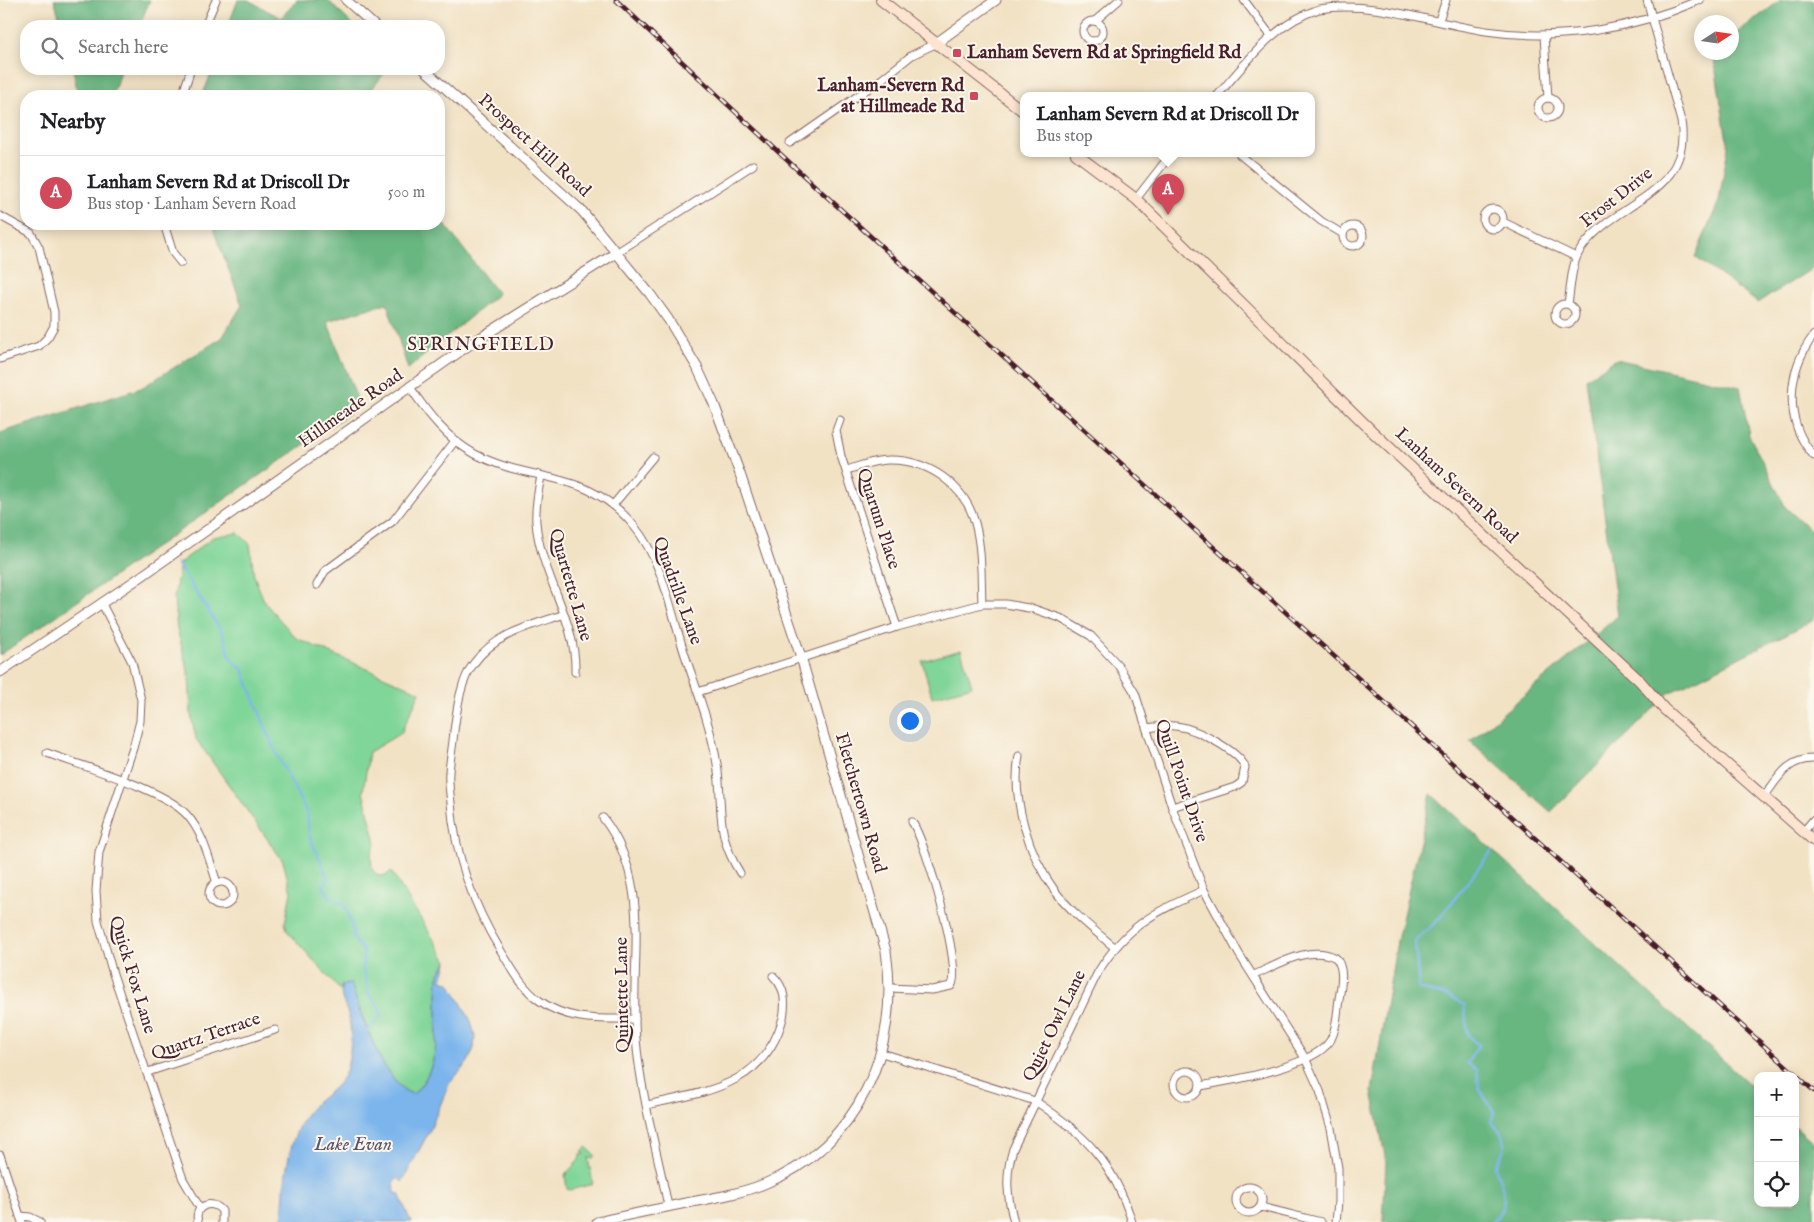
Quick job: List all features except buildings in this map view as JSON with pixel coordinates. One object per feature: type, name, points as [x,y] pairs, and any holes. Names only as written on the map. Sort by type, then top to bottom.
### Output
[{"type":"main road","points":[[881,0],[1020,109]]},
{"type":"main road","name":"Lanham Severn Road","points":[[1080,157],[1136,199],[1374,433],[1640,681],[1664,710],[1814,840]]},
{"type":"street","points":[[208,20],[216,0]]},
{"type":"street","points":[[346,0],[368,20]]},
{"type":"street","points":[[790,142],[882,79],[912,55],[935,44],[996,0]]},
{"type":"street","points":[[1095,21],[1119,0]]},
{"type":"street","points":[[1244,0],[1271,36]]},
{"type":"street","points":[[1439,20],[1446,0]]},
{"type":"street","name":"Frost Drive","points":[[1576,257],[1598,231],[1657,188],[1669,175],[1677,161],[1682,138],[1681,121],[1654,17],[1647,0]]},
{"type":"street","points":[[1221,92],[1271,36],[1287,23],[1305,15],[1346,4],[1386,8],[1485,31],[1544,36],[1577,33],[1654,17],[1700,0]]},
{"type":"street","points":[[1544,36],[1548,98]]},
{"type":"street","points":[[184,90],[189,75]]},
{"type":"street","name":"Prospect Hill Road","points":[[431,75],[582,211],[616,253]]},
{"type":"street","points":[[1136,199],[1169,157]]},
{"type":"street","points":[[1243,157],[1321,221],[1343,234]]},
{"type":"street","name":"Hillmeade Road","points":[[0,672],[102,604],[494,328],[616,253],[753,165]]},
{"type":"street","points":[[0,216],[20,228]]},
{"type":"street","points":[[1503,222],[1576,257],[1568,304]]},
{"type":"street","points":[[0,359],[39,346],[48,337],[54,326],[54,312],[39,247],[31,234],[24,230]]},
{"type":"street","points":[[166,230],[174,253],[181,263]]},
{"type":"street","name":"Fletchertown Road","points":[[598,1222],[753,1188],[777,1178],[806,1160],[826,1143],[852,1114],[865,1091],[882,1053],[887,1032],[890,988],[886,951],[880,928],[801,657],[740,474],[714,404],[697,367],[668,320],[616,253]]},
{"type":"street","points":[[1814,335],[1799,357],[1794,372],[1791,396],[1799,432],[1814,456]]},
{"type":"street","name":"Quadrille Lane","points":[[410,387],[433,419],[455,440],[478,455],[540,476],[570,481],[598,494],[613,504],[634,525],[652,557],[698,692],[717,764],[722,831],[729,856],[740,873]]},
{"type":"street","name":"Quarum Place","points":[[840,420],[836,431],[837,440],[897,627]]},
{"type":"street","points":[[317,584],[325,571],[393,522],[455,440]]},
{"type":"street","points":[[613,504],[653,457]]},
{"type":"street","points":[[847,470],[888,460],[910,462],[928,468],[957,489],[971,511],[977,530],[982,604]]},
{"type":"street","name":"Quartette Lane","points":[[540,476],[536,522],[544,560],[572,645],[575,672]]},
{"type":"street","name":"Quick Fox Lane","points":[[102,604],[132,662],[140,689],[138,727],[99,852],[96,904],[103,942],[183,1179],[200,1208]]},
{"type":"street","name":"Quill Point Drive","points":[[698,692],[897,627],[982,604],[1006,604],[1040,610],[1072,623],[1091,636],[1107,652],[1128,681],[1147,728],[1172,807],[1204,890],[1239,954],[1305,1058],[1320,1091],[1332,1135],[1339,1184],[1336,1222]]},
{"type":"street","points":[[562,615],[502,638],[480,656],[468,673],[458,709],[448,773],[455,843],[465,876],[484,922],[515,974],[532,994],[548,1006],[569,1015],[583,1018],[635,1018]]},
{"type":"street","points":[[1147,728],[1177,726],[1196,731],[1240,758],[1245,767],[1244,778],[1235,787],[1172,807]]},
{"type":"street","points":[[47,753],[163,797],[186,814],[200,835],[217,882]]},
{"type":"street","points":[[1019,756],[1017,776],[1022,808],[1028,837],[1039,863],[1061,899],[1114,947]]},
{"type":"street","points":[[1764,796],[1791,763],[1814,758]]},
{"type":"street","name":"Quintette Lane","points":[[602,818],[619,844],[635,903],[638,939],[635,1018],[638,1058],[668,1206]]},
{"type":"street","points":[[1804,831],[1814,819]]},
{"type":"street","points":[[890,988],[938,990],[950,986],[955,976],[949,939],[938,898],[919,834],[912,822]]},
{"type":"street","name":"Quiet Owl Lane","points":[[1014,1222],[1007,1188],[1009,1163],[1035,1100],[1098,972],[1114,947],[1128,933],[1159,910],[1204,890]]},
{"type":"street","points":[[1200,1086],[1257,1076],[1305,1058],[1326,1045],[1334,1032],[1342,980],[1339,962],[1330,955],[1304,954],[1254,975]]},
{"type":"street","points":[[647,1105],[724,1087],[740,1078],[761,1059],[774,1040],[784,1007],[783,989],[773,976]]},
{"type":"street","name":"Quartz Terrace","points":[[148,1072],[275,1030]]},
{"type":"street","points":[[882,1053],[1035,1100],[1072,1125],[1090,1143],[1108,1167],[1122,1194],[1132,1222]]},
{"type":"street","points":[[0,1155],[21,1219],[30,1217],[40,1222]]},
{"type":"street","points":[[198,1222],[197,1213],[200,1208],[209,1204],[218,1207],[223,1216],[222,1222]]},
{"type":"street","points":[[1261,1206],[1321,1222]]},
{"type":"green space","points":[[54,0],[150,0],[142,20],[60,20]]},
{"type":"green space","points":[[238,0],[248,0],[281,18],[297,0],[328,0],[348,20],[230,20]]},
{"type":"green space","points":[[1781,0],[1814,0],[1814,265],[1810,270],[1758,303],[1695,257],[1719,201],[1728,147],[1714,60],[1739,60],[1739,31]]},
{"type":"green space","points":[[74,75],[119,75],[114,90],[77,90]]},
{"type":"green space","points":[[211,75],[383,75],[371,90],[204,90]]},
{"type":"green space","points":[[445,225],[498,294],[408,369],[387,303],[327,321],[360,406],[0,655],[0,433],[141,388],[222,338],[242,305],[214,231],[445,230]]},
{"type":"green space","points":[[1616,359],[1740,387],[1749,435],[1786,508],[1814,533],[1814,620],[1669,693],[1551,812],[1470,741],[1618,616],[1586,379]]},
{"type":"green space","points":[[238,533],[250,544],[254,576],[265,603],[296,638],[420,692],[401,733],[369,752],[363,792],[376,843],[371,854],[372,869],[378,876],[387,875],[391,871],[447,961],[438,977],[434,1055],[430,1069],[423,1082],[413,1094],[402,1089],[392,1078],[383,1063],[367,1029],[351,984],[342,985],[340,990],[288,932],[285,923],[291,892],[283,861],[196,739],[191,715],[189,675],[177,629],[174,599],[180,563],[213,537]]},
{"type":"green space","points":[[961,650],[972,686],[932,697],[922,661]]},
{"type":"green space","points":[[1431,794],[1754,1088],[1754,1207],[1799,1207],[1799,1130],[1814,1143],[1814,1222],[1383,1222],[1386,1161],[1372,1091],[1397,941]]},
{"type":"green space","points":[[586,1147],[595,1155],[592,1159],[588,1158],[593,1184],[570,1190],[567,1189],[565,1175],[579,1160],[580,1155],[585,1154],[582,1151]]},
{"type":"water","name":"Lake Evan","points":[[447,962],[442,980],[450,983],[471,1021],[475,1036],[474,1048],[468,1062],[449,1084],[430,1130],[402,1182],[398,1178],[394,1182],[395,1193],[399,1194],[411,1222],[282,1222],[285,1178],[296,1134],[302,1120],[310,1109],[339,1083],[348,1065],[350,1030],[349,1018],[341,993],[342,985],[351,984],[374,1046],[392,1078],[402,1089],[413,1094],[423,1082],[430,1069],[434,1055],[438,977]]},
{"type":"waterway","points":[[177,563],[222,632],[231,659],[243,670],[274,749],[307,813],[309,835],[328,878],[323,887],[331,898],[345,905],[352,926],[353,938],[363,950],[363,969],[369,994],[380,1009],[381,1015],[367,1032]]},
{"type":"waterway","points":[[1491,852],[1439,919],[1415,941],[1419,989],[1448,996],[1464,1005],[1468,1036],[1479,1045],[1467,1063],[1477,1070],[1479,1088],[1494,1112],[1491,1122],[1501,1132],[1505,1147],[1495,1167],[1503,1189],[1504,1202],[1498,1215],[1492,1222]]},
{"type":"railway","points":[[616,0],[804,176],[1814,1091]]},
{"type":"place","name":"Lanham Severn Rd at Springfield Rd","points":[[957,53]]},
{"type":"place","name":"Lanham-Severn Rd at Hillmeade Rd","points":[[974,96]]},
{"type":"place","name":"Lanham Severn Rd at Driscoll Dr","points":[[1168,215]]},
{"type":"district","name":"SPRINGFIELD","points":[[481,345]]}]
